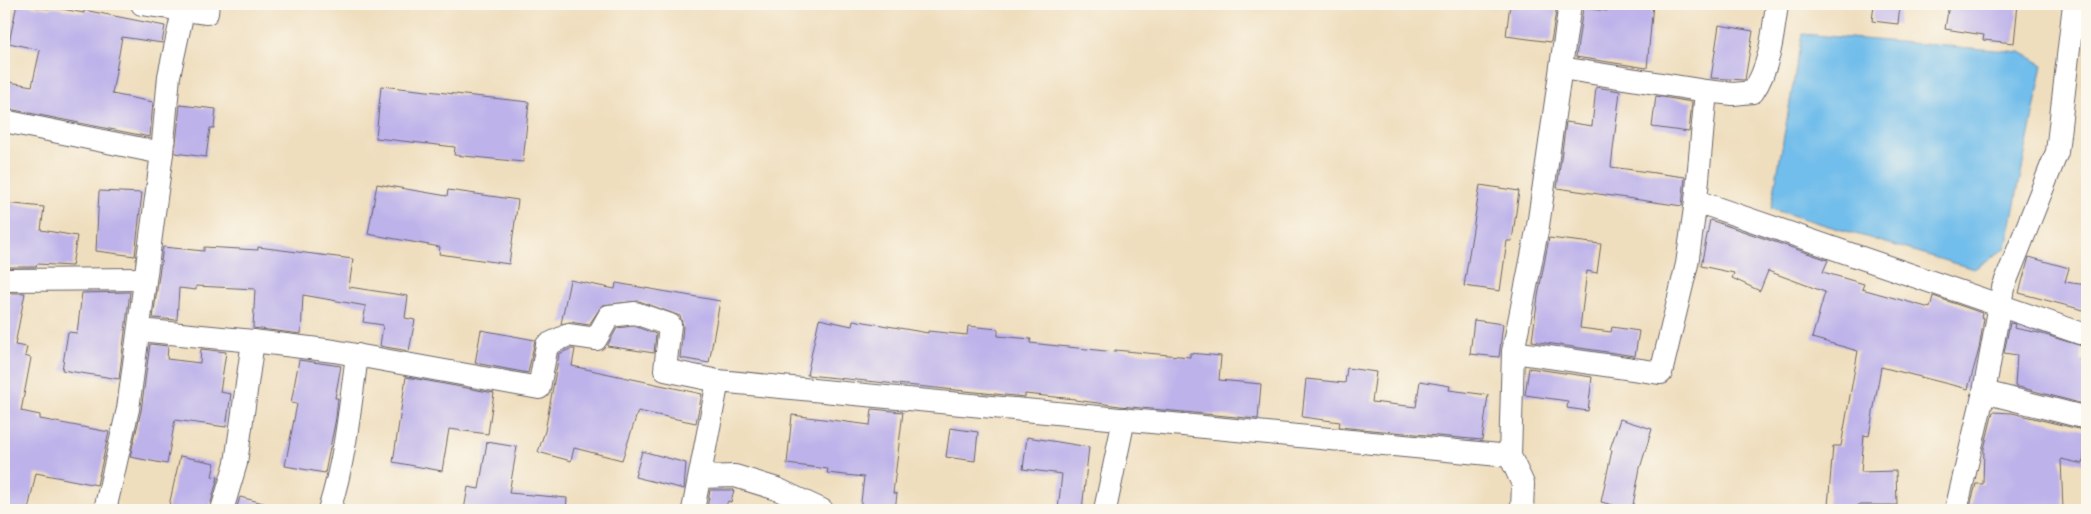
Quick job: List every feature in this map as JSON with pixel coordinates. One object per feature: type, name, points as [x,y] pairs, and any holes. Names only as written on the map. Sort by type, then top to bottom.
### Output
[{"type":"street","points":[[142,4],[207,14],[208,4]]},
{"type":"street","points":[[1522,510],[1523,484],[1510,456],[1513,352],[1538,226],[1570,4]]},
{"type":"street","points":[[1561,68],[1706,91],[1733,94],[1753,92],[1762,80],[1778,4]]},
{"type":"street","points":[[1956,510],[1984,392],[2003,288],[2057,152],[2074,4]]},
{"type":"street","points":[[105,510],[128,409],[162,154],[168,76],[183,11]]},
{"type":"street","points":[[1513,352],[1660,373],[1687,264],[1696,201],[1706,91]]},
{"type":"street","points":[[4,121],[162,154]]},
{"type":"street","points":[[1696,201],[1999,307],[2080,333]]},
{"type":"street","points":[[5,286],[145,278]]},
{"type":"street","points":[[139,330],[253,341],[356,355],[539,388],[547,345],[568,335],[596,339],[609,316],[636,313],[670,325],[665,370],[718,381],[1510,456]]},
{"type":"street","points":[[222,510],[236,463],[253,341]]},
{"type":"street","points":[[329,510],[345,443],[356,355]]},
{"type":"street","points":[[694,510],[718,381]]},
{"type":"street","points":[[1984,392],[2087,418]]},
{"type":"street","points":[[1105,510],[1124,419]]},
{"type":"street","points":[[700,476],[735,476],[777,489],[822,510]]},
{"type":"water","points":[[1802,34],[2020,52],[2043,65],[2006,248],[1974,269],[1771,209]]},
{"type":"building","points":[[17,4],[51,9],[51,7],[84,13],[84,10],[165,26],[162,43],[122,37],[112,94],[153,102],[150,137],[4,108],[4,81],[32,86],[40,50],[9,43]]},
{"type":"building","points":[[1510,4],[1557,5],[1551,42],[1506,36]]},
{"type":"building","points":[[1607,4],[1653,4],[1647,68],[1576,57],[1583,8],[1607,11]]},
{"type":"building","points":[[1874,4],[1900,4],[1898,24],[1872,21]]},
{"type":"building","points":[[1949,4],[2018,4],[2014,43],[1983,40],[1984,35],[1945,29]]},
{"type":"building","points":[[1719,25],[1753,31],[1745,80],[1711,78]]},
{"type":"building","points":[[381,86],[529,102],[523,162],[454,155],[455,147],[376,138]]},
{"type":"building","points":[[1596,87],[1620,91],[1611,167],[1685,177],[1682,206],[1557,188],[1566,122],[1592,126]]},
{"type":"building","points":[[1656,96],[1692,102],[1689,132],[1652,127]]},
{"type":"building","points":[[180,105],[216,109],[214,128],[210,128],[206,157],[175,153]]},
{"type":"building","points":[[377,184],[447,196],[448,190],[518,200],[509,264],[439,254],[440,247],[368,234]]},
{"type":"building","points":[[1480,185],[1519,191],[1512,241],[1507,241],[1500,291],[1464,286]]},
{"type":"building","points":[[99,191],[142,193],[135,256],[96,251]]},
{"type":"building","points":[[4,203],[44,207],[41,230],[77,236],[72,266],[37,264],[36,267],[4,267]]},
{"type":"building","points":[[1710,220],[1828,260],[1823,272],[1864,284],[1862,289],[1930,308],[1933,296],[1982,313],[1981,317],[1984,318],[1979,349],[1968,389],[1881,367],[1869,436],[1864,435],[1861,472],[1896,471],[1897,505],[1858,505],[1858,508],[1828,506],[1833,446],[1841,446],[1858,351],[1812,338],[1825,292],[1768,271],[1760,291],[1732,278],[1734,273],[1701,266]]},
{"type":"building","points":[[1549,238],[1601,244],[1597,273],[1587,271],[1580,328],[1611,332],[1612,327],[1639,331],[1635,356],[1532,341]]},
{"type":"building","points":[[163,247],[204,251],[204,247],[258,250],[258,247],[353,259],[349,287],[408,296],[405,318],[415,320],[409,351],[380,346],[383,325],[363,322],[366,306],[303,295],[301,334],[253,328],[255,289],[196,286],[196,290],[179,288],[177,320],[153,318]]},
{"type":"building","points":[[2029,257],[2069,268],[2065,282],[2087,285],[2087,311],[2019,293]]},
{"type":"building","points":[[570,280],[615,289],[616,283],[720,301],[709,363],[680,358],[683,326],[680,316],[639,301],[602,305],[589,325],[570,322],[561,324]]},
{"type":"building","points":[[130,292],[119,379],[62,370],[68,332],[77,333],[82,293]]},
{"type":"building","points":[[4,293],[25,293],[15,345],[27,347],[25,356],[31,358],[21,411],[40,415],[40,419],[109,432],[97,485],[36,473],[28,510],[4,510]]},
{"type":"building","points":[[819,319],[852,326],[853,320],[928,333],[928,331],[967,335],[968,326],[998,329],[998,336],[1031,339],[1030,343],[1115,352],[1115,350],[1190,357],[1190,353],[1221,356],[1219,380],[1261,384],[1258,419],[1120,406],[1025,394],[1025,397],[807,375]]},
{"type":"building","points":[[1474,320],[1503,324],[1499,357],[1470,354]]},
{"type":"building","points":[[2010,323],[2015,324],[2014,328],[2039,333],[2082,346],[2080,360],[2087,361],[2087,405],[2015,386],[2017,355],[2004,353]]},
{"type":"building","points":[[634,326],[656,334],[654,353],[607,346],[617,328]]},
{"type":"building","points":[[481,330],[535,340],[528,373],[475,363]]},
{"type":"building","points":[[150,344],[168,346],[167,359],[200,363],[201,349],[226,352],[220,392],[231,394],[226,427],[175,420],[167,464],[130,457],[141,411]]},
{"type":"building","points":[[575,349],[572,366],[702,394],[696,423],[638,411],[622,460],[574,448],[571,461],[538,452],[545,431],[559,354]]},
{"type":"building","points":[[299,360],[341,366],[335,398],[338,398],[336,418],[325,473],[285,466],[297,404],[291,403]]},
{"type":"building","points":[[1347,368],[1376,372],[1372,402],[1416,407],[1420,381],[1450,386],[1449,390],[1488,395],[1482,440],[1339,427],[1340,422],[1302,417],[1306,379],[1345,383]]},
{"type":"building","points":[[1529,368],[1592,377],[1588,411],[1567,408],[1568,401],[1525,395]]},
{"type":"building","points":[[406,377],[494,393],[488,434],[449,429],[442,471],[393,462]]},
{"type":"building","points":[[872,409],[903,412],[893,493],[897,494],[895,510],[860,510],[864,477],[827,473],[828,469],[787,464],[792,415],[870,425]]},
{"type":"building","points":[[1993,412],[2012,413],[2087,431],[2083,464],[2061,459],[2063,510],[1969,510],[1976,484],[1983,484],[1984,449]]},
{"type":"building","points":[[1620,419],[1652,429],[1640,468],[1632,510],[1601,502],[1612,450],[1610,449]]},
{"type":"building","points":[[950,428],[978,432],[975,461],[946,457]]},
{"type":"building","points":[[1027,437],[1089,447],[1082,510],[1058,510],[1062,474],[1023,469]]},
{"type":"building","points":[[487,442],[517,447],[509,493],[567,498],[566,510],[464,510],[468,487],[479,489]]},
{"type":"building","points":[[642,451],[686,463],[684,489],[635,477]]},
{"type":"building","points":[[180,456],[215,463],[212,476],[218,477],[209,510],[168,510]]},
{"type":"building","points":[[710,490],[734,490],[731,502],[728,501],[724,510],[707,509]]},
{"type":"building","points":[[240,497],[267,504],[266,510],[236,510]]}]
